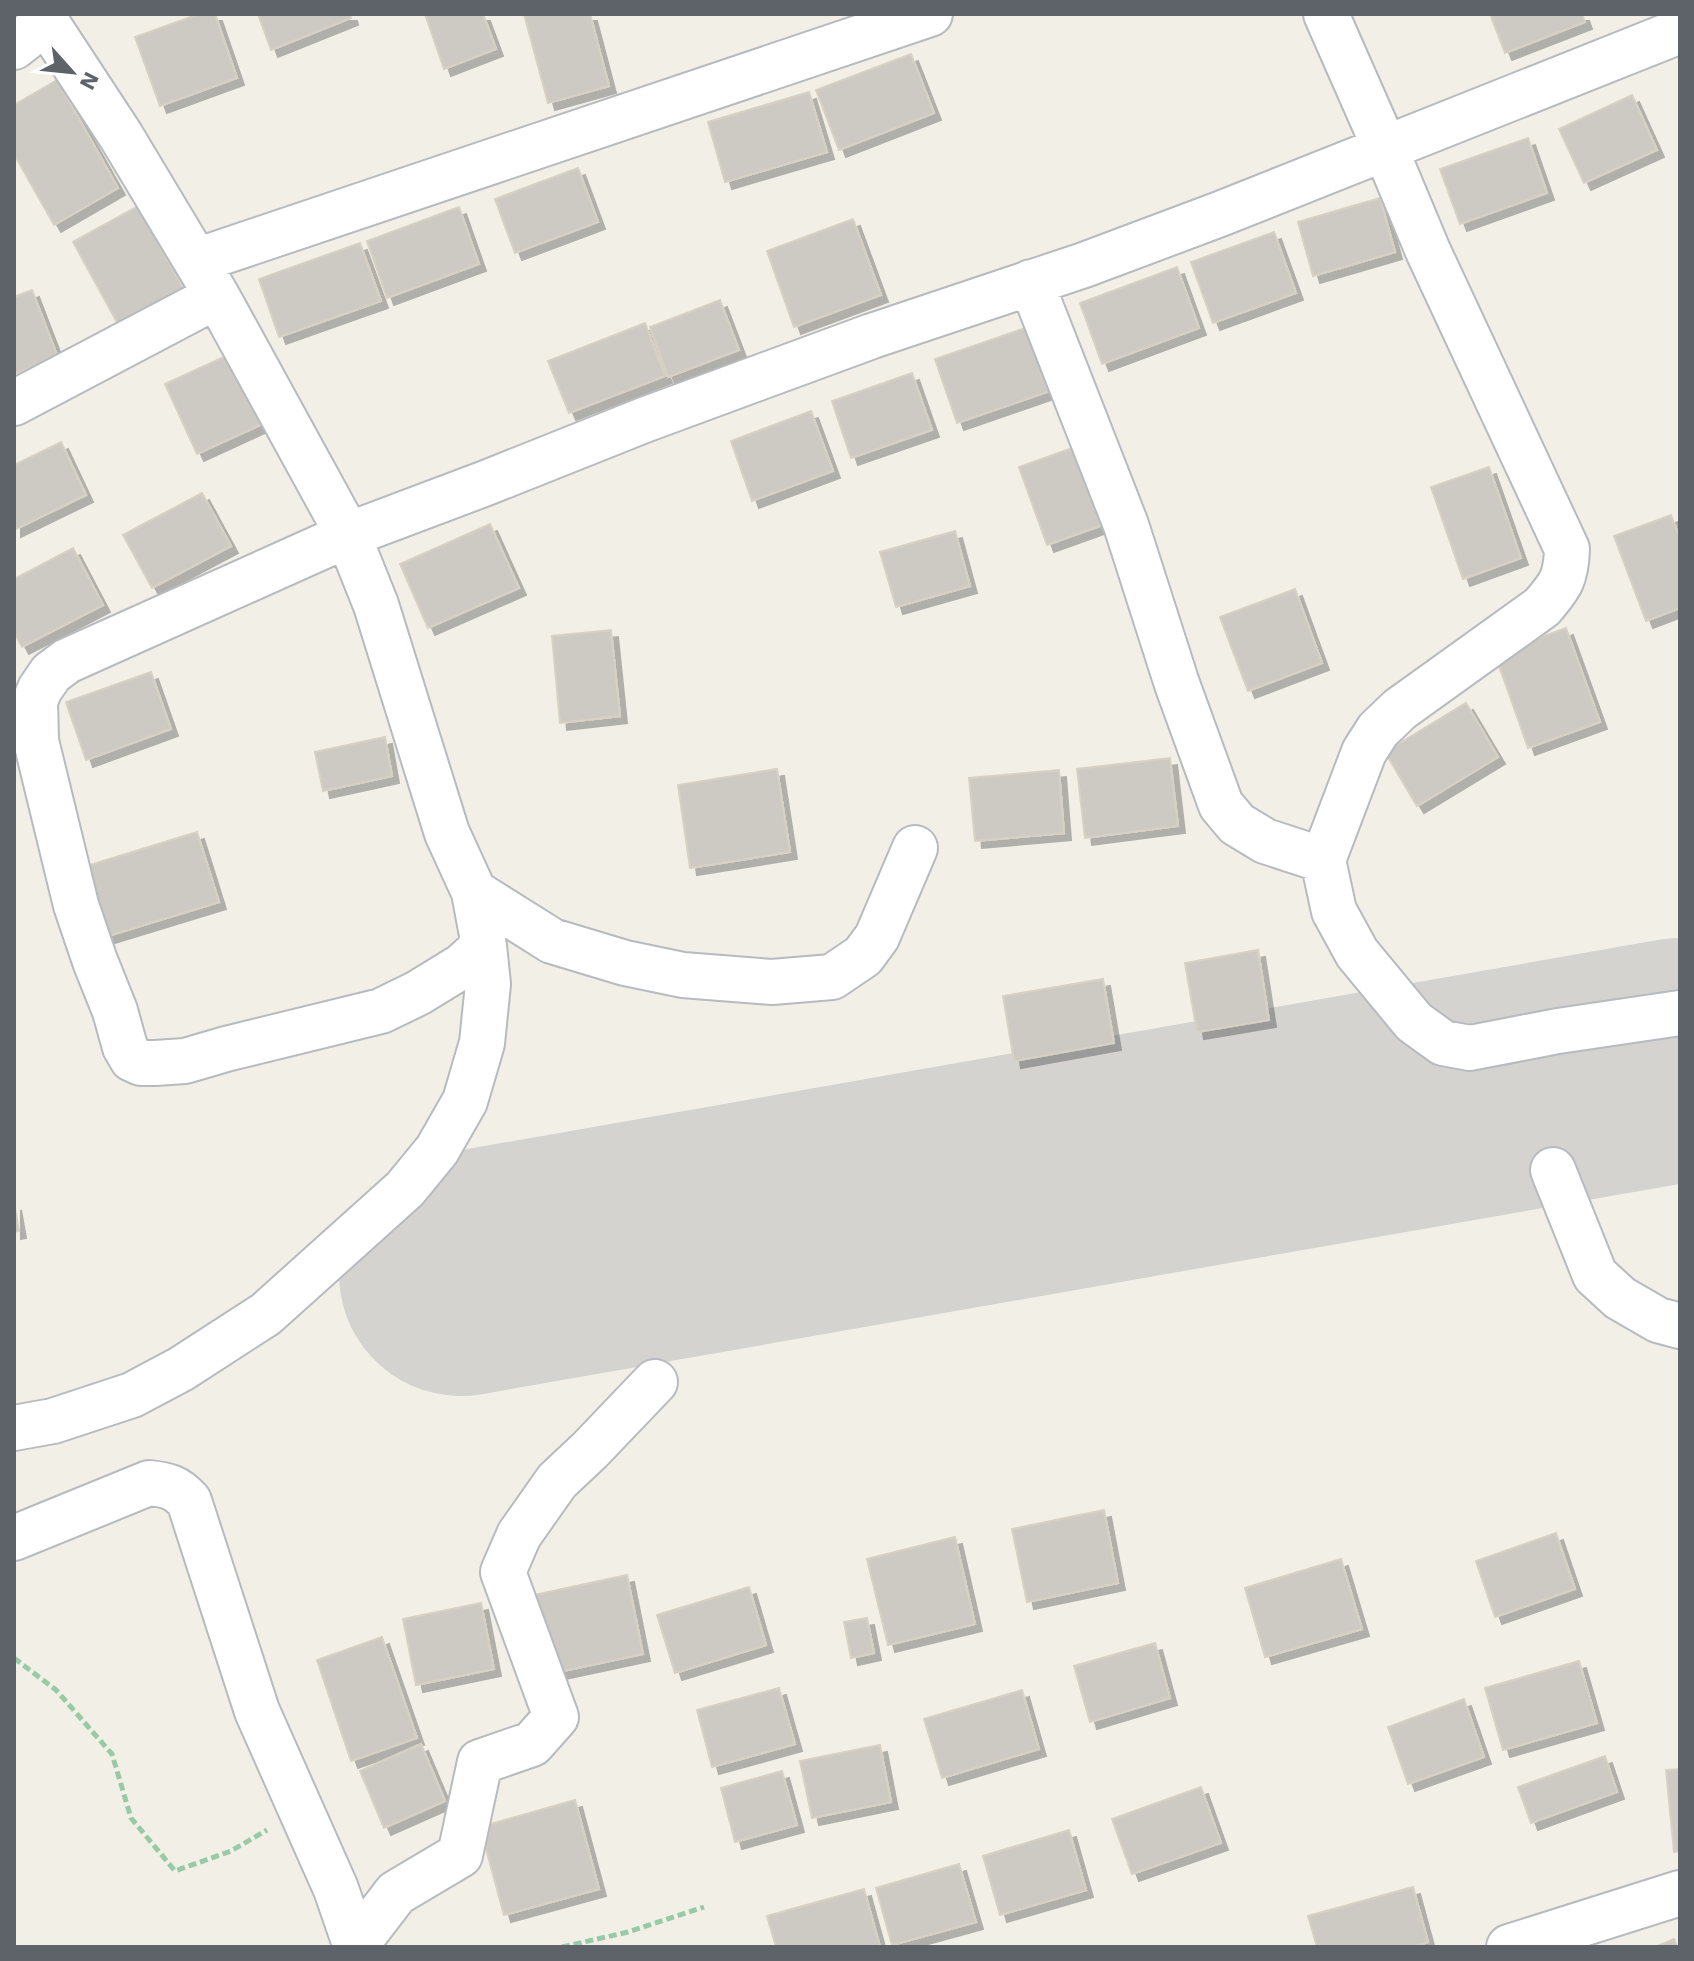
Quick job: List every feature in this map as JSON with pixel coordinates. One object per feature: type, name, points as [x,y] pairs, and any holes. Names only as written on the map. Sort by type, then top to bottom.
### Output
[{"type":"street","points":[[14,403],[206,278],[930,14]]},
{"type":"street","points":[[1326,14],[1428,251],[1567,549],[1566,569],[1558,588],[1542,607],[1400,709],[1378,730],[1364,752],[1323,860],[1334,911],[1357,953],[1414,1022],[1443,1043],[1470,1048],[1680,1013]]},
{"type":"street","points":[[14,1428],[53,1421],[132,1395],[181,1369],[266,1314],[405,1189],[437,1150],[465,1101],[482,1043],[488,984],[474,892],[447,833],[376,605],[348,535],[206,278],[121,136],[34,27]]},
{"type":"street","points":[[484,946],[462,966],[381,1011],[185,1061],[141,1063],[132,1059],[125,1047],[76,905],[36,741],[35,701],[40,689],[51,673],[67,661],[348,535],[858,341],[1084,265],[1220,214],[1680,31]]},
{"type":"street","points":[[1031,282],[1126,525],[1177,684],[1221,805],[1237,824],[1265,841],[1323,860]]},
{"type":"street","points":[[474,892],[552,941],[625,963],[683,975],[772,982],[832,977],[863,956],[877,937],[915,848]]},
{"type":"street","points":[[1553,1170],[1595,1275],[1620,1298],[1658,1320],[1680,1326]]},
{"type":"street","points":[[356,1946],[396,1893],[460,1855],[480,1762],[532,1744],[556,1717],[503,1572],[519,1535],[557,1481],[655,1382]]},
{"type":"street","points":[[14,1538],[149,1483],[169,1486],[189,1501],[257,1711],[336,1889],[356,1946]]},
{"type":"street","points":[[1509,1947],[1680,1893]]},
{"type":"path","points":[[14,1658],[56,1690],[112,1754],[131,1818],[175,1871],[231,1851],[300,1811]]},
{"type":"path","points":[[562,1947],[628,1932],[704,1907]]},
{"type":"building","points":[[199,14],[215,14],[237,78],[160,106],[135,37]]},
{"type":"building","points":[[258,14],[350,14],[351,18],[271,50]]},
{"type":"building","points":[[425,14],[483,14],[496,49],[444,69]]},
{"type":"building","points":[[524,14],[590,14],[609,86],[548,103]]},
{"type":"building","points":[[1490,14],[1582,14],[1585,22],[1505,53]]},
{"type":"building","points":[[911,54],[934,113],[839,150],[816,90]]},
{"type":"building","points":[[57,80],[118,188],[54,225],[14,154],[14,105]]},
{"type":"building","points":[[809,92],[827,152],[725,182],[708,122]]},
{"type":"building","points":[[1632,95],[1657,150],[1584,183],[1559,129]]},
{"type":"building","points":[[1528,138],[1547,193],[1460,224],[1440,169]]},
{"type":"building","points":[[578,168],[598,222],[515,253],[495,199]]},
{"type":"building","points":[[1380,198],[1395,252],[1313,276],[1298,222]]},
{"type":"building","points":[[138,206],[184,290],[119,326],[73,242]]},
{"type":"building","points":[[459,207],[479,264],[387,298],[367,241]]},
{"type":"building","points":[[853,219],[881,295],[794,327],[767,251]]},
{"type":"building","points":[[1274,232],[1296,293],[1213,323],[1191,262]]},
{"type":"building","points":[[360,243],[381,301],[279,337],[259,279]]},
{"type":"building","points":[[1177,267],[1199,328],[1102,364],[1080,303]]},
{"type":"building","points":[[32,290],[58,358],[14,374],[14,297]]},
{"type":"building","points":[[720,300],[739,350],[668,377],[650,327]]},
{"type":"building","points":[[645,323],[665,376],[569,413],[548,361]]},
{"type":"building","points":[[1028,327],[1050,391],[957,423],[935,359]]},
{"type":"building","points":[[241,349],[273,419],[197,454],[165,384]]},
{"type":"building","points":[[912,373],[932,430],[851,458],[832,401]]},
{"type":"building","points":[[811,411],[833,471],[752,501],[731,441]]},
{"type":"building","points":[[61,442],[86,495],[14,530],[14,465]]},
{"type":"building","points":[[1075,447],[1103,525],[1047,545],[1019,467]]},
{"type":"building","points":[[1489,467],[1521,558],[1463,579],[1431,487]]},
{"type":"building","points":[[202,493],[231,546],[152,588],[123,535]]},
{"type":"building","points":[[1671,515],[1680,539],[1680,608],[1646,621],[1614,536]]},
{"type":"building","points":[[490,524],[519,588],[428,628],[400,564]]},
{"type":"building","points":[[955,531],[970,586],[896,607],[880,552]]},
{"type":"building","points":[[73,548],[103,605],[22,647],[14,632],[14,579]]},
{"type":"building","points":[[1295,589],[1322,663],[1248,691],[1220,617]]},
{"type":"building","points":[[1566,628],[1600,722],[1528,748],[1495,654]]},
{"type":"building","points":[[611,630],[620,716],[560,723],[552,636]]},
{"type":"building","points":[[151,672],[171,729],[86,760],[66,702]]},
{"type":"building","points":[[1466,703],[1498,757],[1417,806],[1385,752]]},
{"type":"building","points":[[385,737],[392,776],[323,791],[315,752]]},
{"type":"building","points":[[1170,758],[1178,826],[1085,838],[1077,769]]},
{"type":"building","points":[[777,769],[790,852],[690,868],[678,785]]},
{"type":"building","points":[[1059,770],[1064,833],[975,841],[969,778]]},
{"type":"building","points":[[197,832],[219,902],[108,936],[87,866]]},
{"type":"building","points":[[1258,950],[1269,1020],[1197,1032],[1185,963]]},
{"type":"building","points":[[1103,979],[1114,1043],[1014,1061],[1003,996]]},
{"type":"building","points":[[14,1203],[19,1231],[14,1232]]},
{"type":"building","points":[[1104,1510],[1118,1583],[1027,1602],[1012,1529]]},
{"type":"building","points":[[1556,1533],[1575,1589],[1495,1617],[1476,1561]]},
{"type":"building","points":[[955,1537],[975,1624],[888,1645],[867,1559]]},
{"type":"building","points":[[1341,1559],[1362,1629],[1265,1657],[1245,1588]]},
{"type":"building","points":[[627,1575],[643,1654],[549,1674],[534,1595]]},
{"type":"building","points":[[749,1587],[766,1645],[675,1673],[657,1615]]},
{"type":"building","points":[[481,1603],[494,1669],[416,1685],[403,1619]]},
{"type":"building","points":[[867,1618],[874,1653],[851,1658],[844,1622]]},
{"type":"building","points":[[382,1637],[417,1738],[351,1761],[317,1660]]},
{"type":"building","points":[[1155,1643],[1170,1698],[1090,1722],[1074,1666]]},
{"type":"building","points":[[1579,1661],[1597,1723],[1503,1750],[1485,1688]]},
{"type":"building","points":[[779,1688],[795,1744],[712,1767],[697,1710]]},
{"type":"building","points":[[1022,1690],[1039,1749],[942,1778],[924,1719]]},
{"type":"building","points":[[1464,1699],[1484,1757],[1408,1784],[1388,1727]]},
{"type":"building","points":[[421,1744],[445,1801],[384,1828],[360,1771]]},
{"type":"building","points":[[880,1745],[891,1802],[812,1818],[800,1761]]},
{"type":"building","points":[[1605,1756],[1617,1792],[1531,1823],[1518,1787]]},
{"type":"building","points":[[1680,1769],[1680,1851],[1674,1852],[1666,1770]]},
{"type":"building","points":[[782,1771],[797,1825],[735,1842],[721,1788]]},
{"type":"building","points":[[1201,1787],[1221,1843],[1132,1874],[1112,1819]]},
{"type":"building","points":[[575,1800],[599,1889],[504,1915],[480,1827]]},
{"type":"building","points":[[1069,1830],[1086,1890],[1000,1915],[983,1856]]},
{"type":"building","points":[[959,1864],[976,1922],[892,1945],[876,1888]]},
{"type":"building","points":[[1413,1887],[1428,1942],[1412,1947],[1317,1947],[1308,1916]]},
{"type":"building","points":[[864,1889],[880,1947],[776,1947],[767,1916]]},
{"type":"building","points":[[1674,1939],[1677,1947],[1655,1947]]},
{"type":"runway","points":[[461,1274],[1680,1060]]}]
